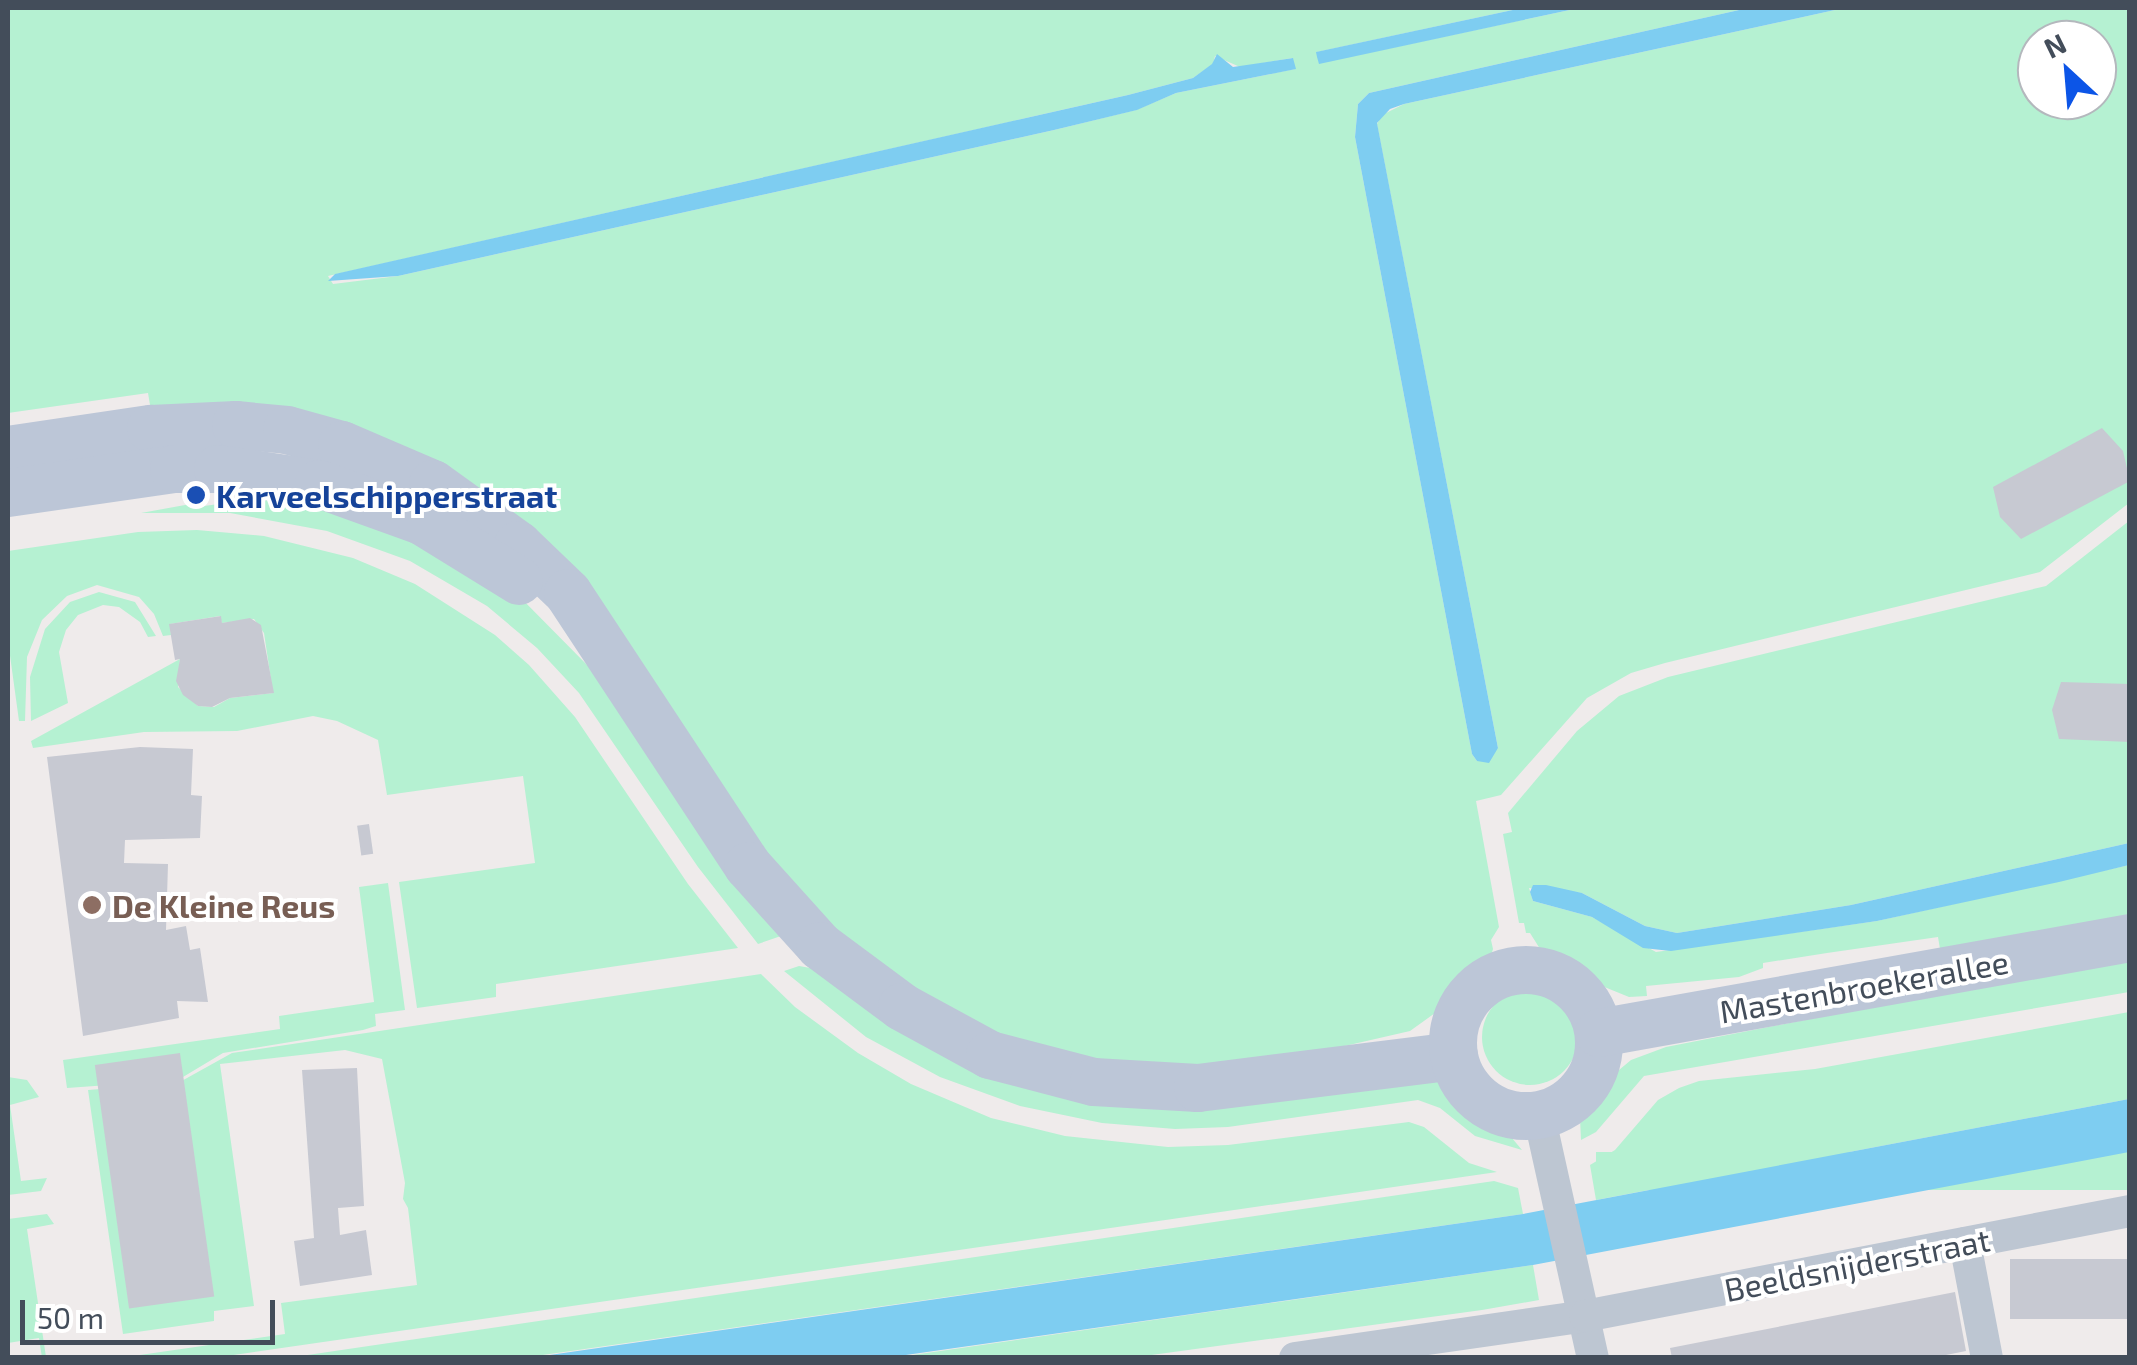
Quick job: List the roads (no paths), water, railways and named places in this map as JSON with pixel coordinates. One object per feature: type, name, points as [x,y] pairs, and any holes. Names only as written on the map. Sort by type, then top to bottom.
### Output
[{"type":"main road","points":[[8,450],[196,424],[287,430],[342,445],[433,484],[478,513],[568,593],[588,617],[605,654],[748,866],[820,946],[902,1007],[990,1055],[1094,1082],[1198,1088],[1454,1056]]},
{"type":"main road","points":[[8,493],[174,469],[218,469],[319,484],[422,521],[472,549],[518,580],[605,654]]},
{"type":"main road","name":"Mastenbroekerallee","points":[[1599,1034],[2130,938]]},
{"type":"main road","points":[[1505,972],[1547,972],[1566,981],[1582,995],[1599,1034],[1595,1066],[1578,1095],[1539,1115],[1494,1109],[1468,1086],[1454,1056],[1453,1034],[1470,996],[1505,972]]},
{"type":"street","points":[[1539,1115],[1593,1358]]},
{"type":"street","name":"Beeldsnijderstraat","points":[[1295,1358],[1585,1316],[2130,1211]]},
{"type":"street","points":[[1964,1243],[1987,1358]]},
{"type":"water","points":[[1522,8],[1579,8],[1319,64],[1317,57],[1316,52]]},
{"type":"water","points":[[1748,8],[1844,8],[1404,104],[1390,109],[1377,123],[1498,748],[1489,763],[1477,761],[1472,754],[1355,137],[1358,104],[1369,93]]},
{"type":"water","points":[[1217,54],[1233,67],[1293,58],[1296,69],[1176,93],[1137,110],[1054,130],[398,276],[328,281],[335,274],[1128,95],[1193,78],[1212,64]]},
{"type":"water","points":[[2129,843],[2129,865],[2059,882],[1877,921],[1671,951],[1643,948],[1592,917],[1533,901],[1530,892],[1533,885],[1546,885],[1582,893],[1645,926],[1677,933],[1851,905]]},
{"type":"water","points":[[2129,1099],[2129,1152],[1533,1265],[892,1357],[529,1358],[1523,1214]]},
{"type":"place","name":"Karveelschipperstraat","points":[[196,495]]},
{"type":"place","name":"De Kleine Reus","points":[[92,905]]}]
